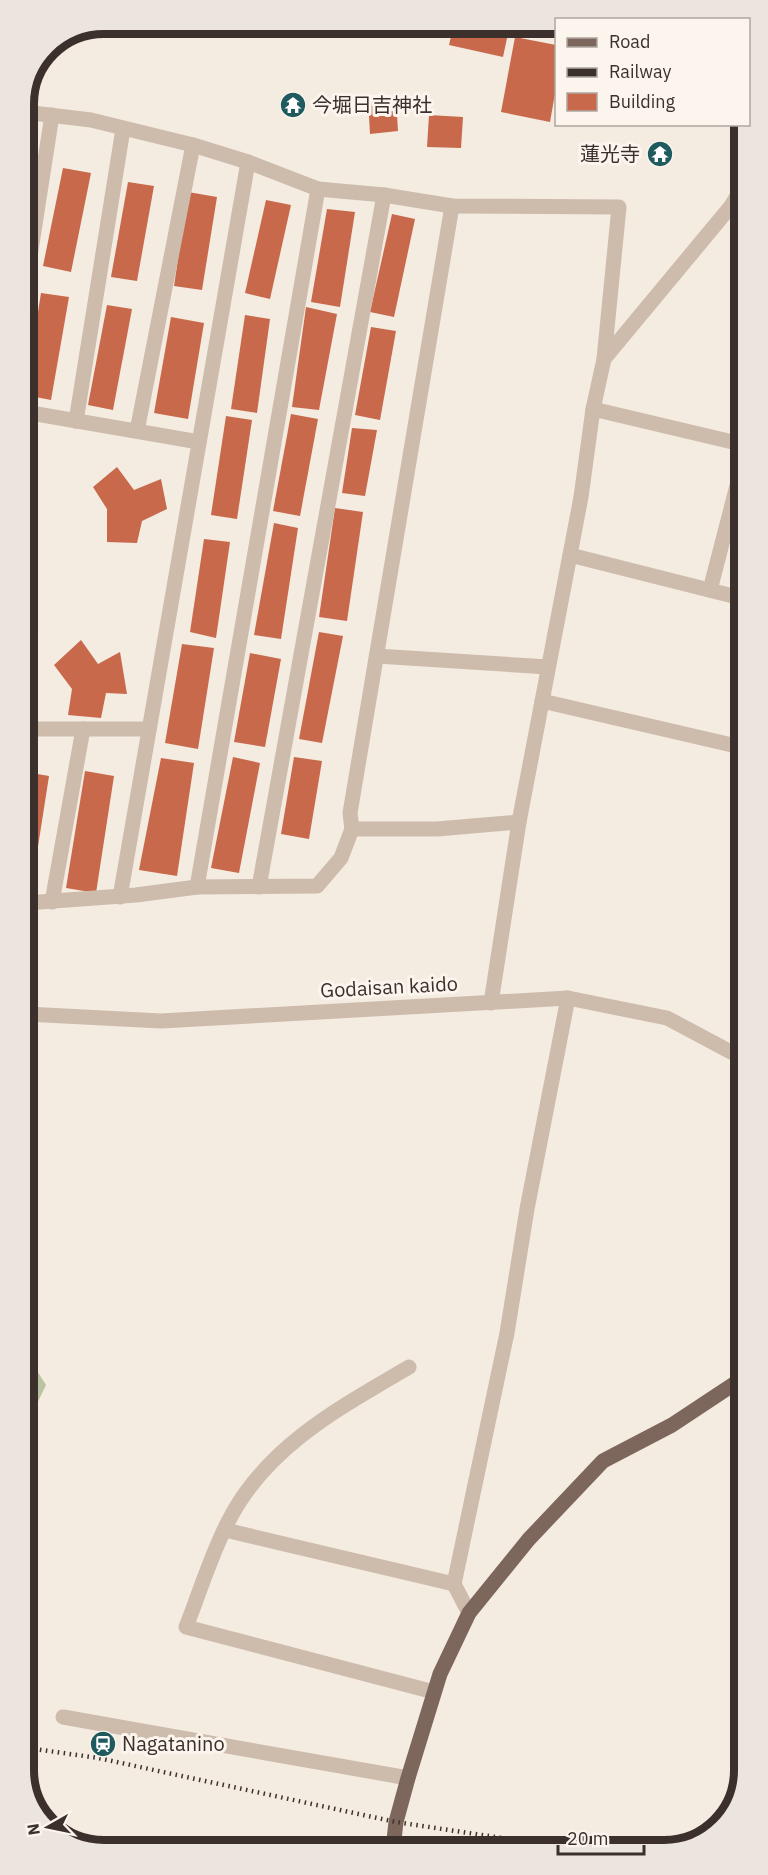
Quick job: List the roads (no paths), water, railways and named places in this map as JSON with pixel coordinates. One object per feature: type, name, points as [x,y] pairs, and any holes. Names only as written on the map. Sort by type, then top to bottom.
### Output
[{"type":"main road","points":[[395,1840],[408,1778],[434,1692],[440,1674],[469,1613],[529,1539],[603,1461],[672,1425],[734,1384]]},
{"type":"street","points":[[35,113],[91,120],[193,145],[248,162],[318,189],[384,195],[452,206],[619,207],[604,359],[593,409],[581,497],[519,822],[490,1003]]},
{"type":"street","points":[[35,225],[52,115]]},
{"type":"street","points":[[76,421],[123,129]]},
{"type":"street","points":[[137,431],[193,145]]},
{"type":"street","points":[[120,897],[248,162]]},
{"type":"street","points":[[197,886],[318,189]]},
{"type":"street","points":[[259,887],[384,195]]},
{"type":"street","points":[[604,359],[734,201]]},
{"type":"street","points":[[35,903],[120,897],[197,886],[317,886],[341,858],[352,829],[350,813],[452,206]]},
{"type":"street","points":[[593,409],[734,442]]},
{"type":"street","points":[[35,414],[200,442]]},
{"type":"street","points":[[710,590],[734,497]]},
{"type":"street","points":[[570,555],[734,596]]},
{"type":"street","points":[[377,656],[548,667]]},
{"type":"street","points":[[542,701],[732,745]]},
{"type":"street","points":[[35,729],[149,729]]},
{"type":"street","points":[[52,902],[83,729]]},
{"type":"street","points":[[352,829],[437,829],[519,822]]},
{"type":"street","points":[[469,1613],[454,1584],[507,1333],[527,1209],[568,998]]},
{"type":"street","name":"Godaisan kaido","points":[[34,1015],[160,1022],[296,1012],[568,998],[667,1018],[734,1054]]},
{"type":"street","points":[[409,1367],[315,1423],[260,1474],[229,1520],[186,1627],[434,1692]]},
{"type":"street","points":[[225,1530],[454,1584]]},
{"type":"street","points":[[63,1717],[408,1778]]},
{"type":"railway","points":[[34,1749],[98,1758],[396,1822],[515,1840]]},
{"type":"place","name":"今堀日吉神社","points":[[293,105]]},
{"type":"place","name":"蓮光寺","points":[[660,154]]},
{"type":"place","name":"Nagatanino","points":[[103,1744]]}]
